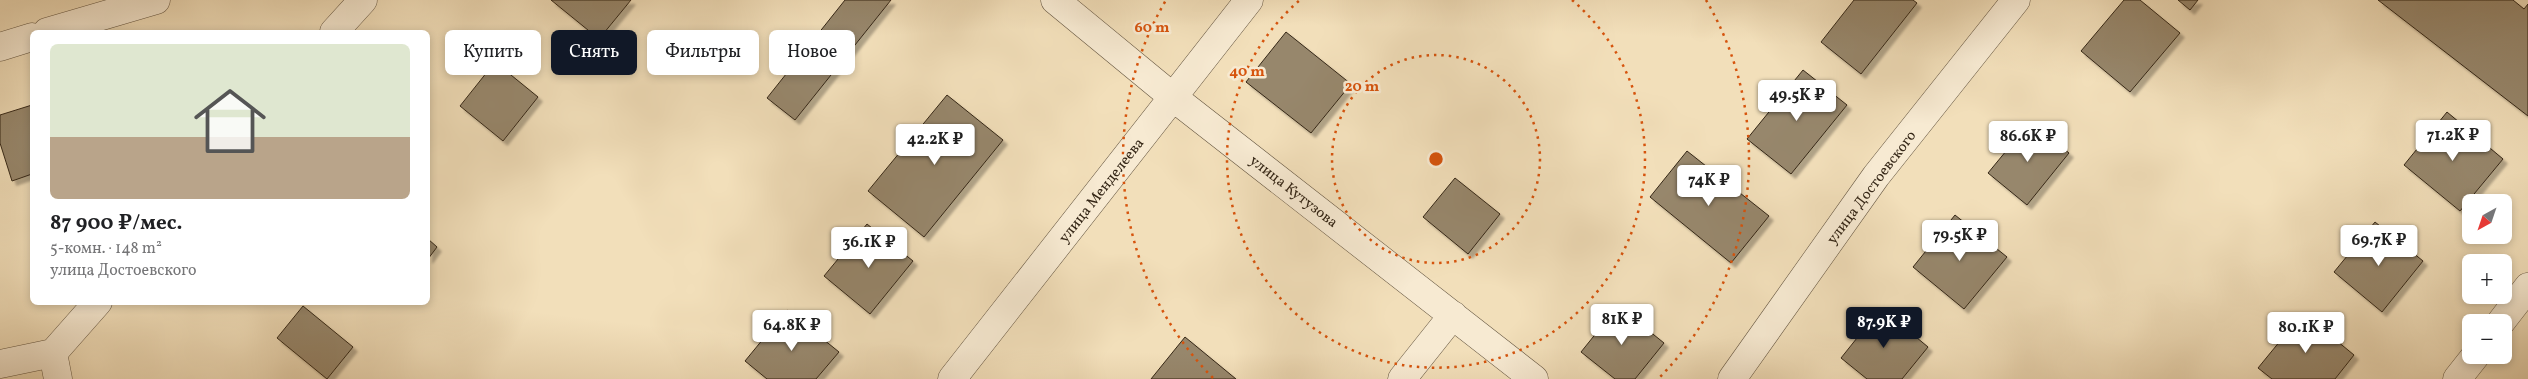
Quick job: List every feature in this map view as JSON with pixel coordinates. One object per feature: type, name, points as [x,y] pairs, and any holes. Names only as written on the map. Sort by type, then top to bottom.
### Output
[{"type":"street","points":[[54,30],[156,0]]},
{"type":"street","points":[[336,30],[363,0]]},
{"type":"street","name":"улица Кутузова","points":[[1055,0],[1174,98],[1534,379]]},
{"type":"street","name":"улица Менделеева","points":[[952,379],[1174,98],[1248,0]]},
{"type":"street","name":"улица Достоевского","points":[[1732,379],[1876,176],[2016,0]]},
{"type":"street","points":[[0,47],[30,38]]},
{"type":"street","points":[[2507,314],[2528,288]]},
{"type":"street","points":[[0,364],[56,366],[96,305]]},
{"type":"street","points":[[1402,379],[1452,315]]},
{"type":"street","points":[[2457,379],[2469,364]]},
{"type":"building","points":[[551,0],[631,0],[606,30],[588,30]]},
{"type":"building","points":[[845,0],[891,0],[855,45],[855,30],[821,30]]},
{"type":"building","points":[[1854,0],[1913,0],[1917,3],[1861,74],[1821,42]]},
{"type":"building","points":[[2124,0],[2140,0],[2180,33],[2130,92],[2081,51]]},
{"type":"building","points":[[2178,0],[2198,0],[2190,10]]},
{"type":"building","points":[[2378,0],[2513,0],[2524,9],[2528,4],[2528,116]]},
{"type":"building","points":[[1286,32],[1351,84],[1311,133],[1246,82]]},
{"type":"building","points":[[1803,70],[1847,105],[1791,174],[1747,139]]},
{"type":"building","points":[[485,75],[511,75],[538,97],[503,141],[460,106]]},
{"type":"building","points":[[785,75],[831,75],[795,120],[767,98]]},
{"type":"building","points":[[947,95],[1003,140],[924,237],[868,191]]},
{"type":"building","points":[[30,106],[30,175],[12,181],[0,143],[0,115]]},
{"type":"building","points":[[2447,112],[2503,159],[2474,194],[2462,194],[2462,209],[2460,211],[2404,165]]},
{"type":"building","points":[[2030,122],[2069,153],[2027,205],[1988,173]]},
{"type":"building","points":[[1687,151],[1769,216],[1731,263],[1650,197]]},
{"type":"building","points":[[1455,178],[1500,214],[1468,254],[1423,217]]},
{"type":"building","points":[[1955,215],[2007,257],[1964,309],[1913,267]]},
{"type":"building","points":[[2375,222],[2423,261],[2382,312],[2334,272]]},
{"type":"building","points":[[867,224],[913,261],[870,314],[824,276]]},
{"type":"building","points":[[430,241],[437,247],[430,256]]},
{"type":"building","points":[[303,306],[353,347],[327,379],[277,338]]},
{"type":"building","points":[[1618,306],[1664,343],[1635,379],[1615,379],[1581,352]]},
{"type":"building","points":[[1881,308],[1928,347],[1902,379],[1867,379],[1841,358]]},
{"type":"building","points":[[787,310],[839,352],[816,379],[767,379],[745,361]]},
{"type":"building","points":[[2303,313],[2354,355],[2335,379],[2272,379],[2258,368]]},
{"type":"building","points":[[1185,337],[1236,379],[1151,379]]}]
